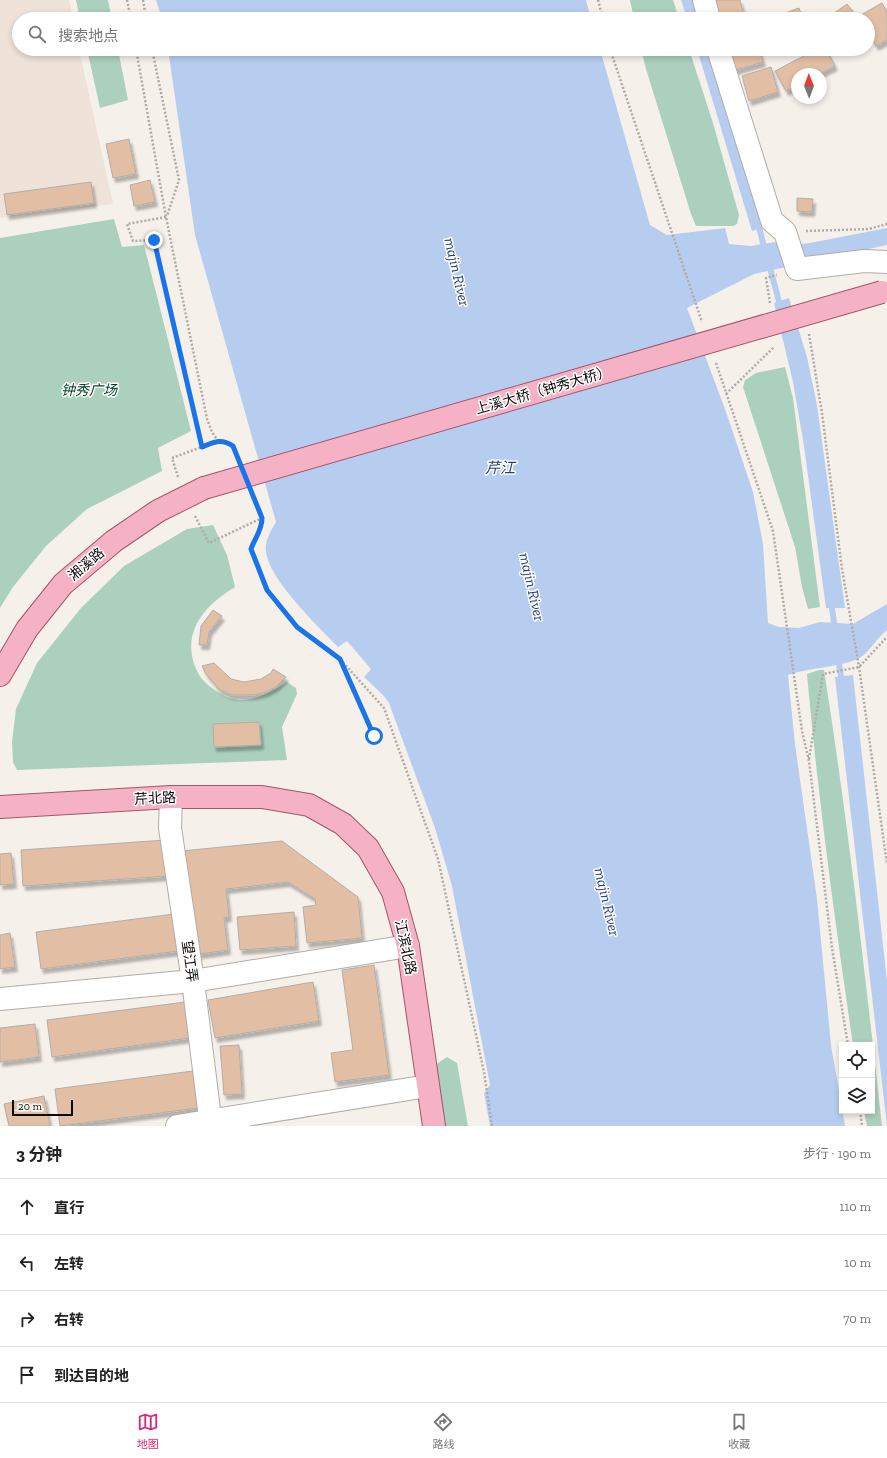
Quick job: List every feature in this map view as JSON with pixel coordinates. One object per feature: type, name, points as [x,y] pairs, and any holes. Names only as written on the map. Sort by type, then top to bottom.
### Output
[{"type":"main road","name":"上溪大桥（钟秀大桥）","points":[[204,488],[884,291]]},
{"type":"main road","name":"湘溪路","points":[[0,675],[27,629],[63,584],[114,541],[158,511],[204,488]]},
{"type":"main road","name":"芹北路","points":[[0,807],[171,797],[262,797],[309,805]]},
{"type":"main road","name":"江滨北路","points":[[309,805],[343,824],[368,848],[393,892],[408,946],[434,1126]]},
{"type":"lane","points":[[704,0],[707,12]]},
{"type":"lane","points":[[720,56],[772,221],[785,232],[797,269],[864,261],[887,262]]},
{"type":"lane","name":"望江弄","points":[[171,797],[170,828],[193,981],[211,1123]]},
{"type":"lane","points":[[0,999],[193,981],[408,946]]},
{"type":"lane","points":[[177,1126],[211,1123],[428,1086]]},
{"type":"path","points":[[127,0],[129,12]]},
{"type":"path","points":[[142,0],[145,12]]},
{"type":"path","points":[[598,0],[601,12]]},
{"type":"path","points":[[137,56],[166,217],[207,419],[212,432],[218,441]]},
{"type":"path","points":[[153,56],[179,180],[166,217]]},
{"type":"path","points":[[612,56],[704,326]]},
{"type":"path","points":[[166,217],[127,224],[133,241],[154,240],[202,447]]},
{"type":"path","points":[[785,232],[869,229],[887,224]]},
{"type":"path","points":[[808,328],[822,413],[842,569],[859,667],[887,864]]},
{"type":"path","points":[[714,356],[773,531],[802,731],[809,761],[832,948],[848,1042]]},
{"type":"path","points":[[172,458],[218,441],[227,442],[233,446],[239,460]]},
{"type":"path","points":[[250,489],[262,518],[262,528],[255,536],[251,549],[267,590],[297,627],[340,659],[384,708],[438,859],[484,1072],[492,1126]]},
{"type":"path","points":[[209,543],[262,518]]},
{"type":"path","points":[[809,761],[823,674],[859,667],[887,637]]},
{"type":"path","points":[[340,659],[374,736]]},
{"type":"path","points":[[860,1114],[862,1126]]},
{"type":"shaded area","points":[[0,0],[69,0],[72,12],[12,12],[12,56],[81,56],[113,204],[0,218]]},
{"type":"green space","points":[[76,0],[108,0],[111,12],[79,12]]},
{"type":"green space","points":[[630,0],[673,0],[677,12],[633,12]]},
{"type":"green space","points":[[89,56],[119,56],[128,100],[100,108]]},
{"type":"green space","points":[[643,56],[691,56],[713,123],[739,215],[737,224],[733,226],[696,226]]},
{"type":"green space","name":"钟秀广场","points":[[114,219],[122,247],[144,245],[191,431],[158,448],[162,471],[87,509],[46,546],[13,587],[0,608],[0,238]]},
{"type":"green space","points":[[785,367],[793,398],[820,607],[808,609],[802,587],[795,547],[743,387],[745,380],[756,373]]},
{"type":"green space","points":[[213,525],[227,555],[235,587],[215,601],[200,618],[192,639],[191,651],[194,664],[197,671],[206,683],[223,695],[238,700],[248,700],[266,694],[287,682],[296,688],[297,694],[282,727],[287,760],[17,770],[13,762],[12,742],[16,709],[37,663],[81,608],[124,566],[187,529]]},
{"type":"green space","points":[[824,670],[841,784],[873,1042],[853,1042],[827,860],[807,674]]},
{"type":"green space","points":[[447,1057],[457,1063],[468,1126],[444,1126],[435,1065]]},
{"type":"green space","points":[[875,1063],[882,1126],[867,1126],[865,1114],[875,1114]]},
{"type":"water","points":[[156,0],[586,0],[589,12],[160,12]]},
{"type":"water","points":[[681,0],[696,0],[700,12],[685,12]]},
{"type":"water","name":"芹江","points":[[169,56],[602,56],[650,225],[667,235],[725,228],[729,244],[751,246],[775,242],[780,246],[810,243],[887,228],[887,245],[754,274],[687,308],[725,409],[753,492],[763,544],[768,623],[779,627],[799,628],[820,622],[853,624],[887,604],[887,630],[861,657],[847,663],[806,670],[788,675],[795,744],[817,899],[831,1045],[839,1091],[839,1114],[843,1114],[845,1126],[490,1126],[484,1093],[490,1085],[452,886],[435,828],[389,703],[383,695],[364,677],[371,669],[347,641],[338,647],[293,599],[272,570],[267,557],[266,545],[276,522],[195,235]]},
{"type":"water","points":[[699,56],[713,56],[767,227],[752,231]]},
{"type":"water","points":[[789,298],[807,357],[817,405],[845,608],[826,608],[804,446],[793,382],[774,303]]},
{"type":"water","points":[[853,675],[887,981],[887,1126],[835,677]]},
{"type":"building","points":[[711,0],[740,0],[743,12],[714,12]]},
{"type":"building","points":[[882,3],[887,12],[887,40],[876,46],[875,12],[866,12]]},
{"type":"building","points":[[847,4],[853,12],[836,12]]},
{"type":"building","points":[[799,8],[800,12],[788,12]]},
{"type":"building","points":[[727,56],[761,56],[763,62],[732,71]]},
{"type":"building","points":[[804,56],[830,56],[835,66],[827,70],[827,68],[791,68],[791,89],[786,91],[775,71]]},
{"type":"building","points":[[771,67],[778,92],[749,101],[742,76]]},
{"type":"building","points":[[129,139],[136,174],[113,178],[106,144]]},
{"type":"building","points":[[150,180],[155,202],[134,206],[130,185]]},
{"type":"building","points":[[91,182],[94,203],[7,215],[4,194]]},
{"type":"building","points":[[797,198],[813,199],[812,212],[797,211]]},
{"type":"building","points":[[213,610],[222,616],[209,632],[207,645],[199,645],[201,626]]},
{"type":"building","points":[[214,663],[231,679],[244,682],[261,679],[271,673],[273,669],[286,677],[277,686],[266,692],[254,695],[231,695],[219,689],[206,674],[202,666]]},
{"type":"building","points":[[259,722],[261,745],[214,747],[213,724]]},
{"type":"building","points":[[166,840],[169,876],[23,886],[21,850]]},
{"type":"building","points":[[282,841],[358,897],[362,938],[307,943],[303,907],[316,905],[315,899],[288,882],[226,889],[229,917],[224,918],[228,950],[193,955],[182,851]]},
{"type":"building","points":[[11,853],[14,884],[0,885],[0,854]]},
{"type":"building","points":[[294,912],[296,946],[240,950],[237,917]]},
{"type":"building","points":[[174,914],[178,951],[41,969],[36,932]]},
{"type":"building","points":[[10,933],[15,967],[0,969],[0,935]]},
{"type":"building","points":[[374,965],[389,1075],[335,1082],[331,1053],[353,1050],[342,970]]},
{"type":"building","points":[[313,982],[319,1021],[215,1038],[208,1000]]},
{"type":"building","points":[[185,1002],[190,1038],[52,1057],[47,1020]]},
{"type":"building","points":[[35,1024],[39,1057],[0,1062],[0,1028]]},
{"type":"building","points":[[239,1045],[242,1094],[224,1095],[220,1046]]},
{"type":"building","points":[[193,1071],[198,1108],[60,1126],[55,1089]]},
{"type":"building","points":[[44,1096],[50,1126],[9,1126],[4,1104]]},
{"type":"waterway","points":[[758,223],[765,251]]},
{"type":"waterway","points":[[769,264],[781,309]]},
{"type":"waterway","points":[[831,601],[835,630]]},
{"type":"waterway","points":[[838,657],[842,683]]},
{"type":"route","points":[[154,240],[202,447],[218,441],[227,442],[233,446],[262,518],[262,528],[255,536],[251,549],[267,590],[297,627],[340,659],[374,736]]},
{"type":"water label","name":"majin River","points":[[457,272]]},
{"type":"water label","name":"majin River","points":[[532,587]]},
{"type":"water label","name":"majin River","points":[[607,902]]}]
